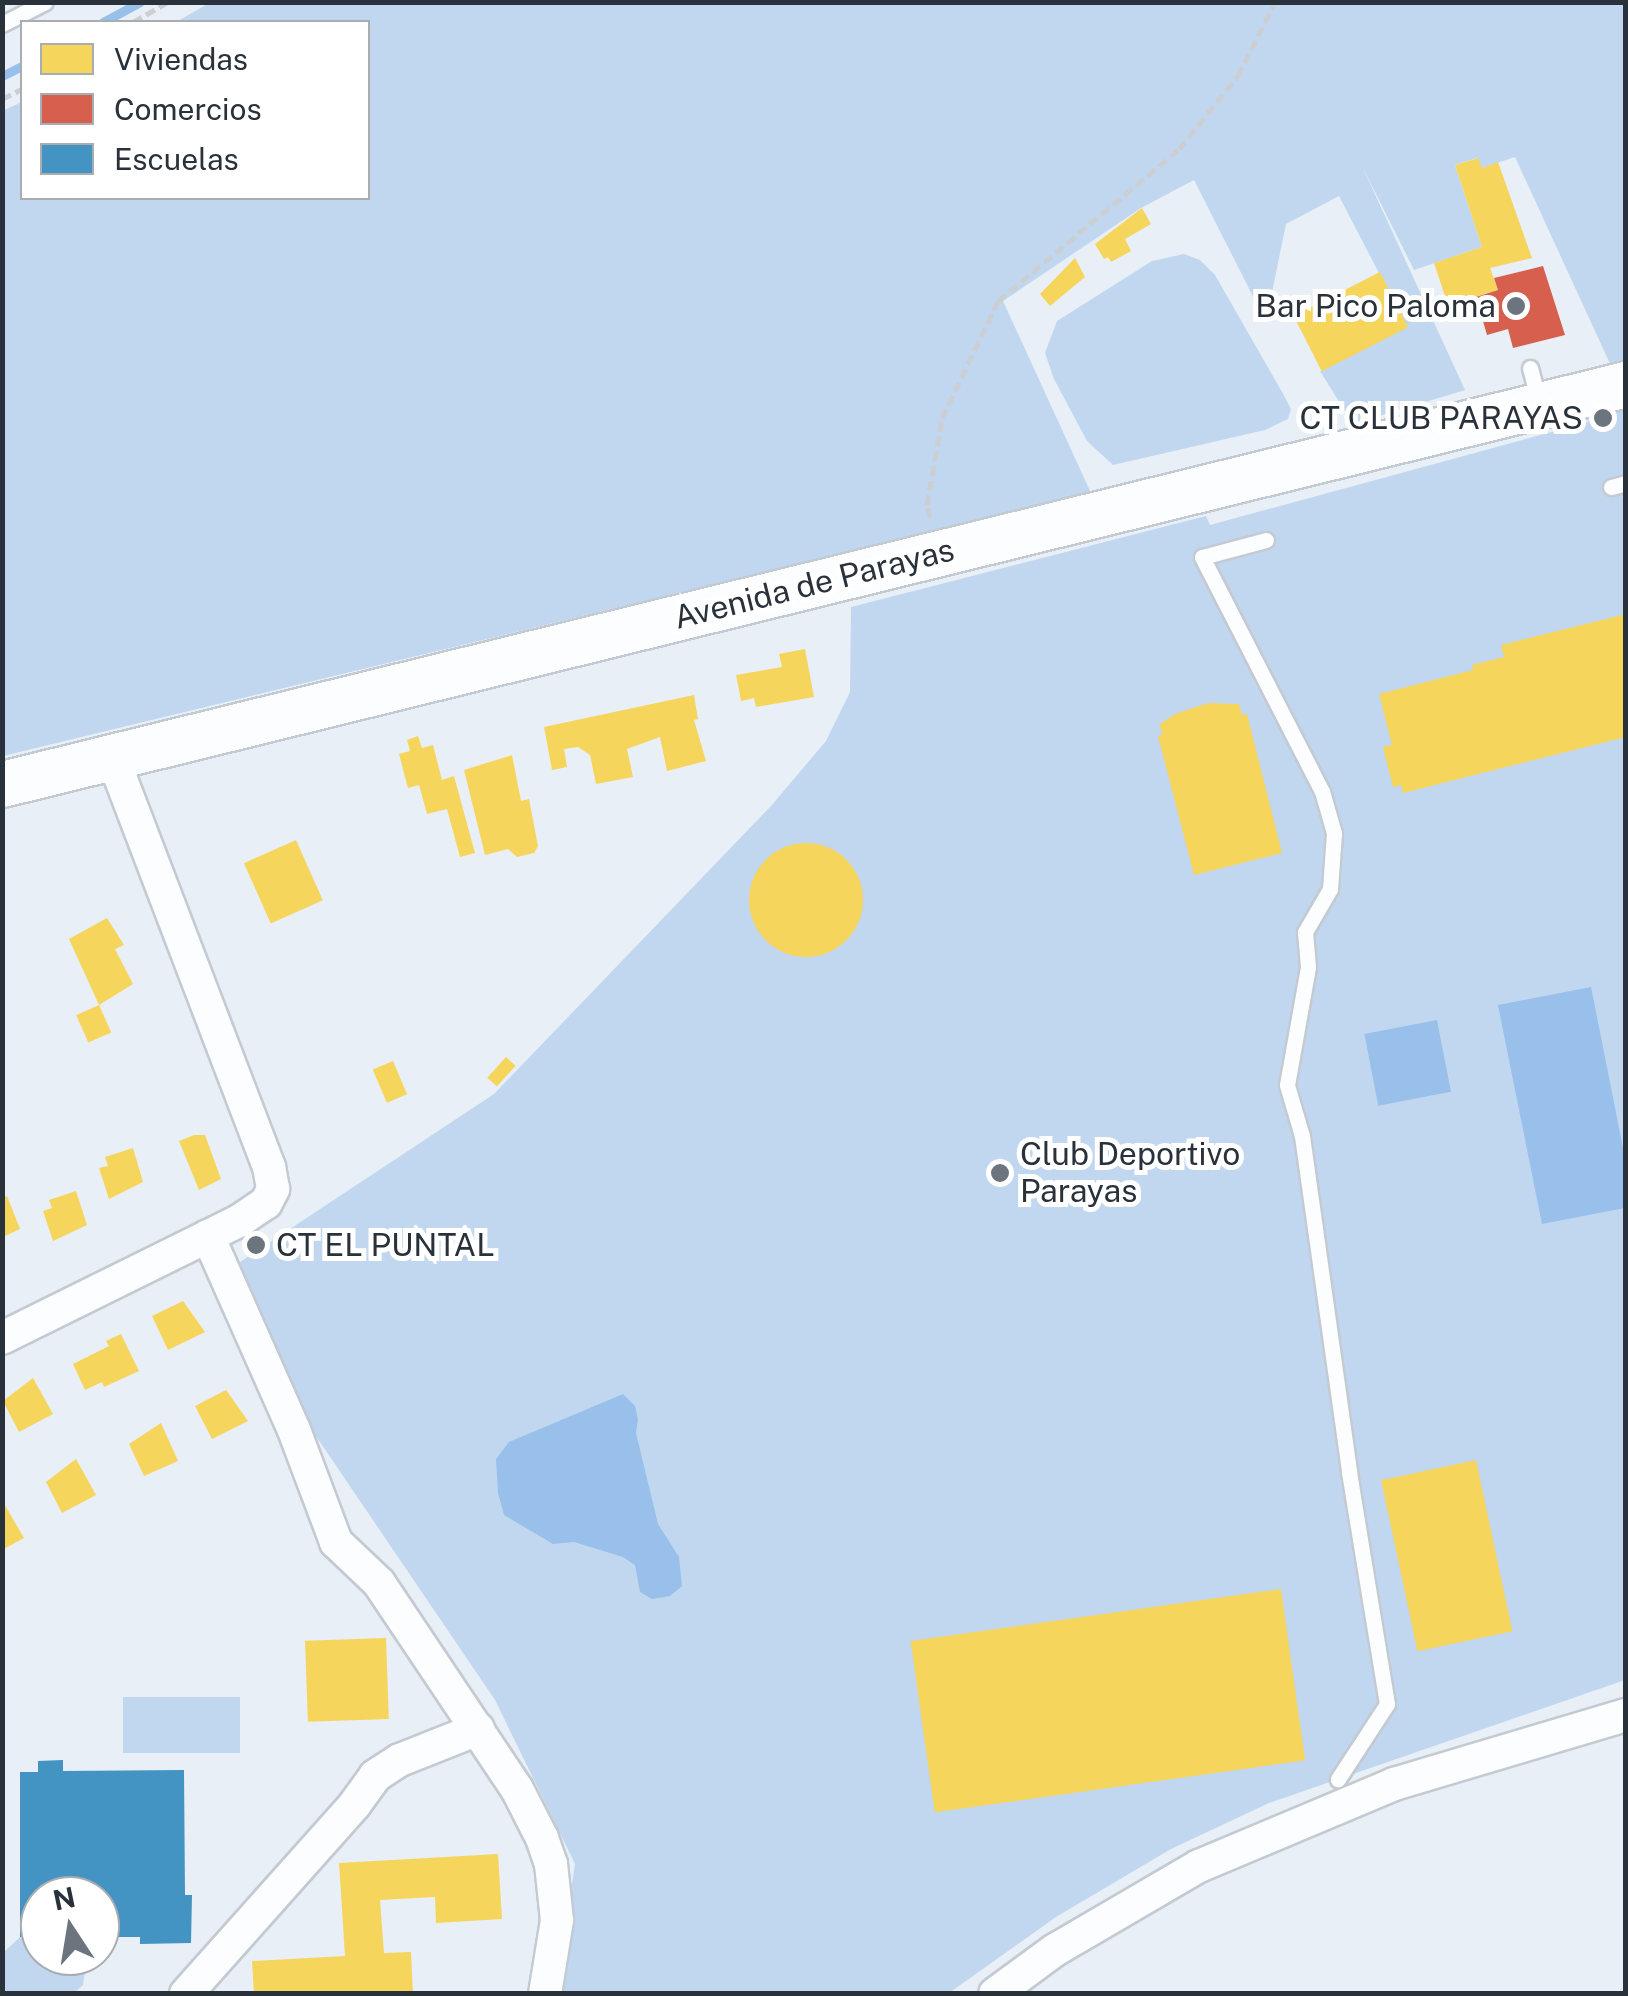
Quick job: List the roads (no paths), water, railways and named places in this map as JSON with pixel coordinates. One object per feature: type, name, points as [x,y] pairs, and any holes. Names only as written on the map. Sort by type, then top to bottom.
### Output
[{"type":"street","name":"Avenida de Parayas","points":[[2,784],[937,554],[1535,387],[1626,384]]},
{"type":"street","points":[[2,1338],[208,1236],[266,1203],[272,1189],[269,1167],[112,756]]},
{"type":"street","points":[[208,1236],[294,1430],[336,1542],[380,1582],[532,1815],[552,1864],[557,1920],[545,1994]]},
{"type":"street","points":[[996,1994],[1054,1950],[1199,1866],[1394,1784],[1626,1715]]},
{"type":"street","points":[[186,1994],[355,1804],[375,1776],[400,1760],[478,1729]]},
{"type":"lane","points":[[2,24],[44,2]]},
{"type":"lane","points":[[1266,540],[1202,556],[1322,790],[1334,834],[1330,890],[1305,932],[1308,967],[1287,1085],[1302,1136],[1349,1472],[1387,1704],[1338,1779]]},
{"type":"water","points":[[1591,987],[1625,1158],[1625,1208],[1542,1224],[1498,1005]]},
{"type":"water","points":[[1437,1020],[1451,1092],[1378,1106],[1364,1034]]},
{"type":"water","points":[[623,1394],[635,1406],[636,1433],[658,1524],[679,1557],[682,1586],[670,1596],[652,1599],[640,1592],[635,1565],[623,1557],[574,1542],[553,1544],[504,1515],[498,1493],[496,1459],[509,1442]]},
{"type":"waterway","points":[[107,20],[140,2]]},
{"type":"waterway","points":[[2,76],[20,67]]},
{"type":"place","name":"Bar Pico Paloma","points":[[1516,306]]},
{"type":"place","name":"CT CLUB PARAYAS","points":[[1603,418]]},
{"type":"place","name":"Club Deportivo Parayas","points":[[1000,1173]]},
{"type":"place","name":"CT EL PUNTAL","points":[[256,1245]]}]
